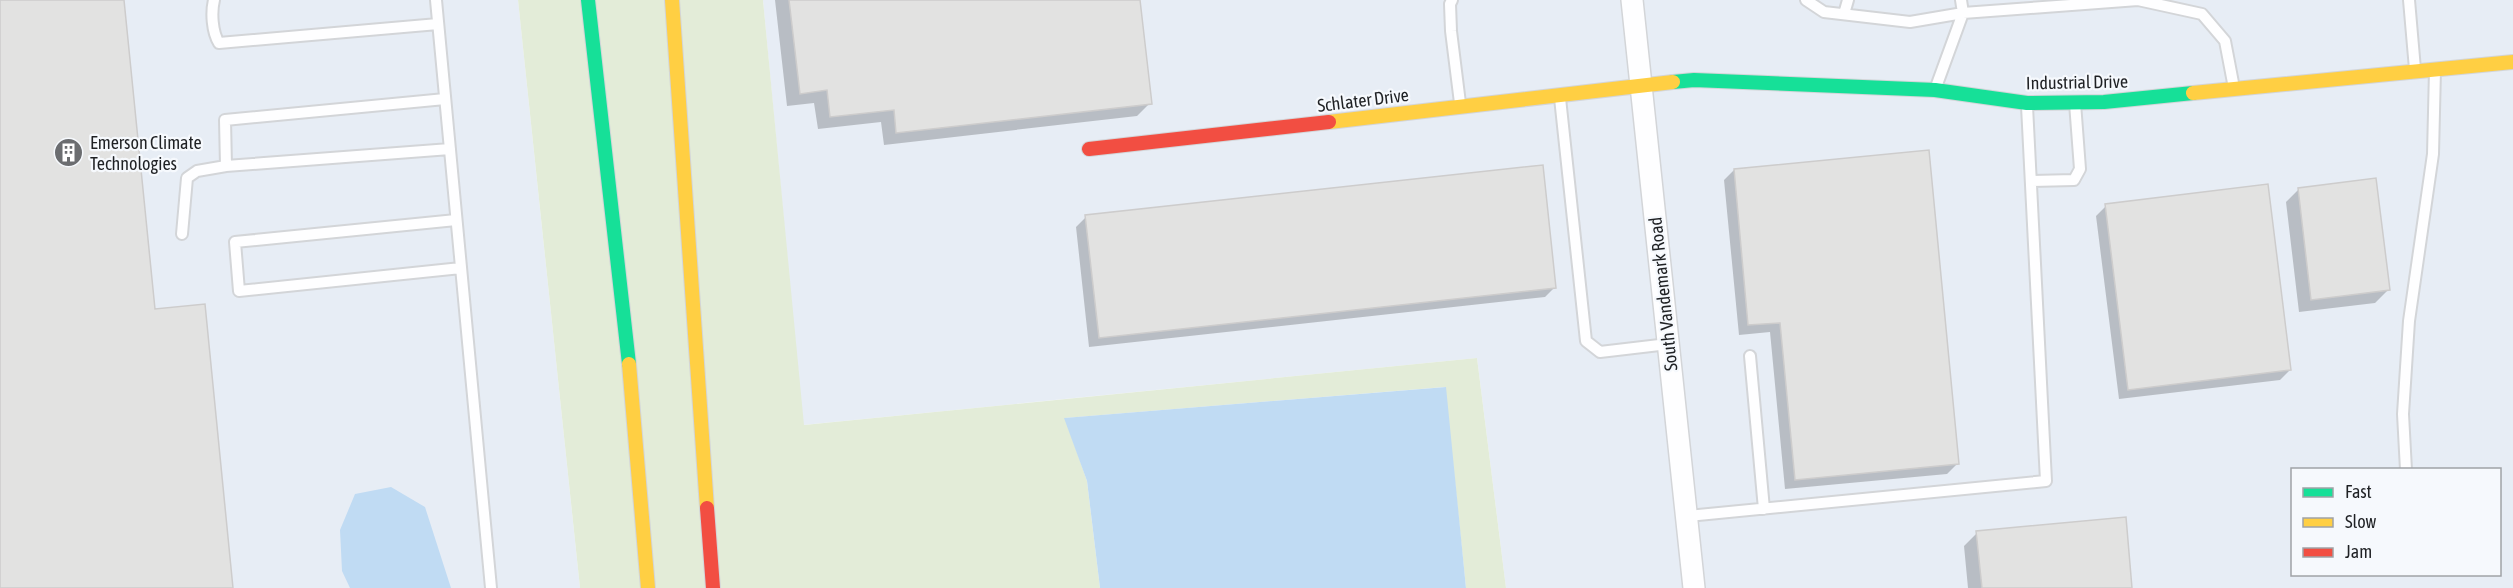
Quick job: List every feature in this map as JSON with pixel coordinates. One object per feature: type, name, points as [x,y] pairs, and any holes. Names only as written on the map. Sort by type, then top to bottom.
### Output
[{"type":"main road","points":[[588,0],[635,417],[648,588]]},
{"type":"main road","points":[[672,0],[713,588]]},
{"type":"main road","name":"Industrial Drive","points":[[1641,86],[1694,80],[1935,90],[2027,102],[2104,102],[2513,62]]},
{"type":"main road","name":"Schlater Drive","points":[[1089,149],[1641,86]]},
{"type":"street","name":"South Vandemark Road","points":[[1632,0],[1694,588]]},
{"type":"lane","points":[[214,0],[212,7],[215,37],[219,43],[438,24]]},
{"type":"lane","points":[[436,0],[491,588]]},
{"type":"lane","points":[[1452,0],[1450,4],[1451,31],[1460,107]]},
{"type":"lane","points":[[1806,0],[1824,12],[1910,22],[1963,13],[2138,0],[2202,14],[2225,41],[2234,91]]},
{"type":"lane","points":[[1844,14],[1848,0]]},
{"type":"lane","points":[[1935,90],[1963,13],[1961,0]]},
{"type":"lane","points":[[2409,0],[2415,72]]},
{"type":"lane","points":[[2406,468],[2403,414],[2409,321],[2433,154],[2435,70]]},
{"type":"lane","points":[[1560,95],[1586,341],[1600,352],[1668,344]]},
{"type":"lane","points":[[226,166],[225,120],[445,99]]},
{"type":"lane","points":[[1688,516],[2046,481],[2027,102]]},
{"type":"lane","points":[[2031,181],[2074,180],[2077,175],[2080,169],[2075,102]]},
{"type":"lane","points":[[182,234],[187,178],[197,171],[226,166],[450,149]]},
{"type":"lane","points":[[456,220],[235,242],[239,291],[461,268]]},
{"type":"lane","points":[[1750,356],[1764,509]]},
{"type":"shaded area","points":[[0,0],[518,0],[580,588],[0,588]]},
{"type":"shaded area","points":[[763,0],[2513,0],[2513,588],[1506,588],[1477,358],[803,425]]},
{"type":"green space","points":[[518,0],[763,0],[804,425],[1477,358],[1506,588],[1466,588],[1445,387],[1065,418],[1087,481],[1100,588],[580,588]]},
{"type":"water","points":[[1446,387],[1466,588],[1100,588],[1087,481],[1064,418]]},
{"type":"water","points":[[391,487],[425,507],[451,588],[350,588],[342,571],[340,530],[355,494]]},
{"type":"building","name":"Emerson Climate Technologies","points":[[0,0],[124,0],[155,309],[205,304],[233,588],[0,588]]},
{"type":"building","points":[[789,0],[1140,0],[1152,104],[896,133],[894,110],[830,117],[827,90],[800,94]]},
{"type":"building","points":[[1929,150],[1959,464],[1795,480],[1780,323],[1748,325],[1734,169]]},
{"type":"building","points":[[1543,165],[1556,288],[1099,338],[1085,215]]},
{"type":"building","points":[[2376,178],[2390,290],[2311,300],[2298,188]]},
{"type":"building","points":[[2268,184],[2291,370],[2128,390],[2105,204]]},
{"type":"building","points":[[2126,517],[2132,588],[1982,588],[1976,531]]},
{"type":"traffic: fast","points":[[588,0],[629,364]]},
{"type":"traffic: fast","points":[[1673,82],[1694,80],[1935,90],[2027,103],[2104,102],[2193,93]]},
{"type":"traffic: slow","points":[[672,0],[707,508]]},
{"type":"traffic: slow","points":[[2193,93],[2513,62]]},
{"type":"traffic: slow","points":[[1329,122],[1673,82]]},
{"type":"traffic: slow","points":[[629,364],[648,588]]},
{"type":"traffic: jam","points":[[1089,149],[1329,122]]},
{"type":"traffic: jam","points":[[707,508],[713,588]]},
{"type":"place","name":"Emerson Climate Technologies","points":[[69,152]]}]
